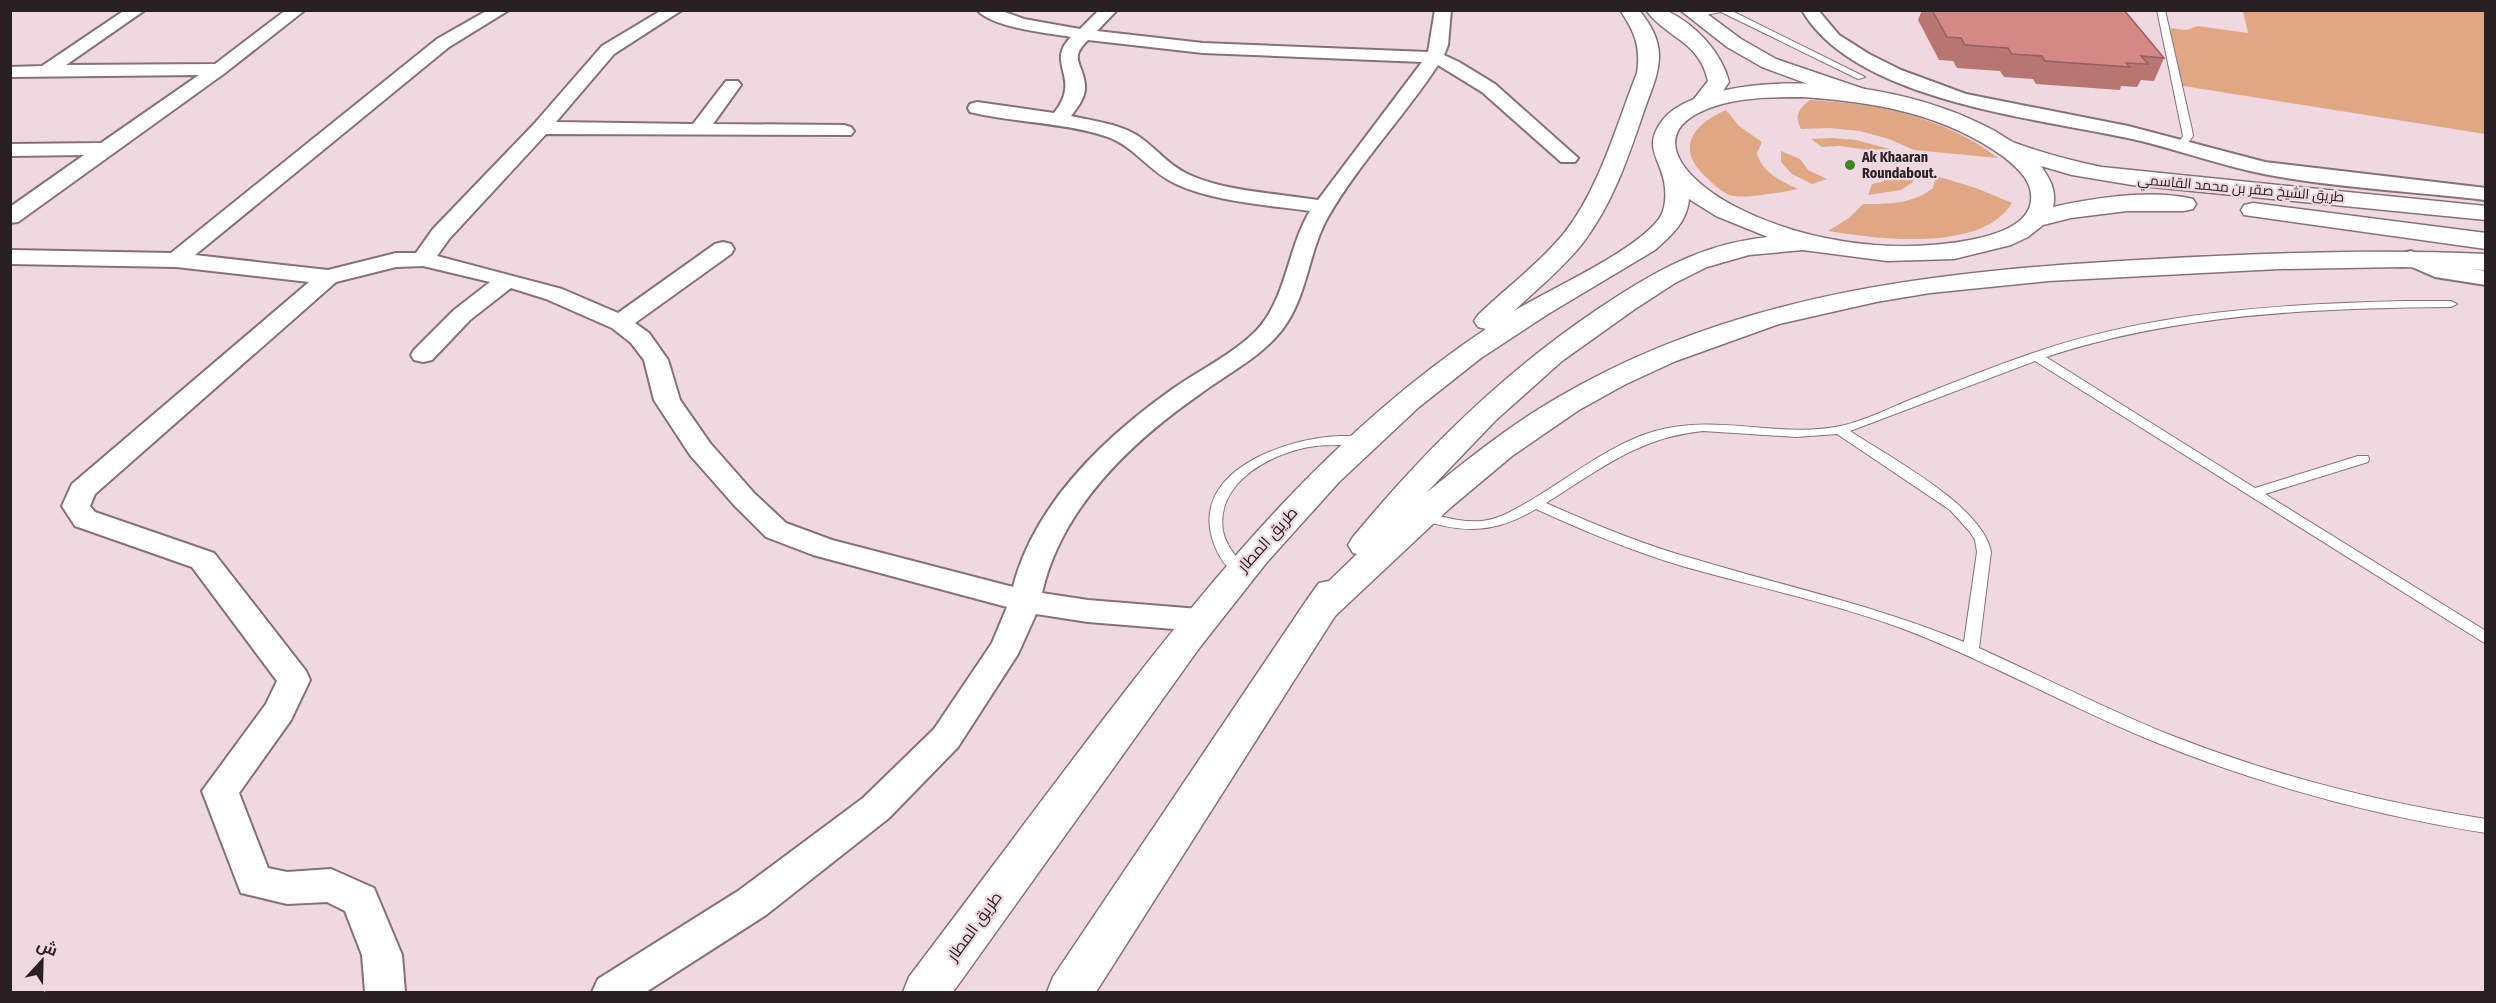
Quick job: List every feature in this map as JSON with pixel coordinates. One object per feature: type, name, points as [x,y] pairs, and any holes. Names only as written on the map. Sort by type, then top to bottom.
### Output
[{"type":"main road","points":[[1450,368],[1484,325],[1555,259],[1574,237],[1601,195],[1647,73],[1649,62],[1649,40],[1629,10]]},
{"type":"main road","points":[[1655,10],[1704,51],[1715,66],[1719,82],[1701,104]]},
{"type":"main road","points":[[1673,171],[1695,192],[1727,212],[1768,229],[1817,242],[1898,253],[1973,248],[2011,237],[2034,220],[2043,202],[2040,182],[2025,162],[2001,144],[1948,118],[1906,105],[1862,86],[1769,63],[1744,50],[1692,13]]},
{"type":"main road","points":[[1701,104],[1734,95],[1772,90],[1816,91],[1862,86]]},
{"type":"main road","name":"طريق المطار","points":[[926,993],[1199,620],[1239,570],[1298,505],[1364,440],[1450,368],[1537,308],[1653,240],[1670,221],[1675,212],[1678,192],[1673,171],[1664,151],[1666,132],[1679,117],[1701,104]]},
{"type":"main road","name":"طريق الشيخ صقر بن محمد القاسمي","points":[[2001,144],[2056,164],[2123,178],[2324,195],[2486,213]]},
{"type":"main road","name":"طريق الشيخ صقر بن محمد القاسمي","points":[[2034,220],[2095,206],[2139,203],[2188,204],[2319,218],[2486,241]]},
{"type":"main road","points":[[1070,993],[1318,610],[1354,559],[1426,472],[1498,400],[1570,340],[1690,264],[1708,257],[1751,247],[1817,242]]},
{"type":"main road","points":[[1318,610],[1421,515],[1494,453],[1560,409],[1609,381],[1701,341],[1804,309],[1899,289],[1988,277],[2306,258],[2411,258],[2486,262]]},
{"type":"street","points":[[46,71],[137,10]]},
{"type":"street","points":[[10,217],[219,69],[297,10]]},
{"type":"street","points":[[176,260],[442,43],[501,10]]},
{"type":"street","points":[[423,259],[449,225],[541,128],[608,50],[674,10]]},
{"type":"street","points":[[985,10],[1009,20],[1084,34],[1204,50],[1434,57],[1458,67],[1478,80],[1568,158]]},
{"type":"street","points":[[1059,119],[1076,93],[1076,77],[1068,62],[1071,47],[1109,10]]},
{"type":"street","points":[[612,993],[752,903],[876,808],[946,738],[1007,646],[1025,601],[1039,553],[1051,531],[1084,484],[1130,436],[1155,414],[1247,352],[1275,323],[1292,291],[1306,240],[1323,207],[1434,57],[1443,10]]},
{"type":"street","points":[[1810,10],[1819,24],[1842,44],[1875,65],[1918,85],[1991,107],[2101,127],[2182,145],[2266,168],[2486,194]]},
{"type":"street","points":[[10,72],[219,69]]},
{"type":"street","points":[[699,129],[732,85]]},
{"type":"street","points":[[977,108],[1059,119],[1123,136],[1140,147],[1161,168],[1200,186],[1323,207]]},
{"type":"street","points":[[541,128],[844,131]]},
{"type":"street","points":[[10,150],[106,149]]},
{"type":"street","points":[[620,323],[723,249]]},
{"type":"street","points":[[10,257],[176,260],[328,277],[396,260],[423,259],[554,294],[620,323],[640,338],[656,360],[667,400],[700,449],[744,499],[776,530],[823,548],[1025,601],[1088,611],[1199,620]]},
{"type":"street","points":[[2411,258],[2450,274],[2486,278]]},
{"type":"street","points":[[328,277],[82,490],[76,506],[85,519],[203,560],[294,680],[279,711],[220,791],[254,880],[287,888],[331,885],[360,900],[382,955],[385,993]]},
{"type":"street","points":[[423,355],[462,315],[508,280]]},
{"type":"lane","points":[[1692,13],[1722,10],[1862,86]]},
{"type":"lane","points":[[2161,10],[2188,136],[2182,145]]},
{"type":"lane","points":[[1421,515],[1453,525],[1488,525],[1516,515],[1642,440],[1678,429],[1717,426],[1802,433],[1840,430],[2036,356],[2129,331],[2229,315],[2336,306],[2451,304]]},
{"type":"lane","points":[[2036,356],[2486,639]]},
{"type":"lane","points":[[1840,430],[1955,507],[1976,529],[1982,540],[1984,552],[1971,650]]},
{"type":"lane","points":[[1239,570],[1225,552],[1218,536],[1216,520],[1219,504],[1226,489],[1237,475],[1268,455],[1293,446],[1331,440],[1364,440]]},
{"type":"lane","points":[[2253,493],[2363,459]]},
{"type":"lane","points":[[1535,503],[1607,535],[1646,549],[1846,604],[1971,650],[2118,719],[2204,754],[2294,784],[2387,808],[2486,826]]},
{"type":"shaded area","points":[[2243,11],[2485,11],[2485,134],[2171,84],[2171,28],[2186,30],[2198,26],[2248,33]]},
{"type":"shaded area","points":[[1810,100],[1884,109],[1932,122],[1977,144],[1998,158],[1914,150],[1889,139],[1860,131],[1829,128],[1801,129],[1798,116],[1803,106]]},
{"type":"shaded area","points":[[1726,110],[1739,126],[1762,142],[1757,153],[1767,171],[1798,189],[1753,196],[1729,195],[1714,185],[1697,167],[1691,157],[1692,138],[1704,122]]},
{"type":"shaded area","points":[[1811,139],[1856,140],[1890,149],[1822,147]]},
{"type":"shaded area","points":[[1781,151],[1800,159],[1808,170],[1827,179],[1812,184],[1792,174],[1781,162]]},
{"type":"shaded area","points":[[1892,168],[1914,171],[1913,182],[1901,190],[1868,195],[1872,184],[1882,182],[1893,174]]},
{"type":"shaded area","points":[[1936,176],[1976,188],[2012,203],[1997,219],[1977,230],[1953,236],[1899,239],[1828,231],[1849,218],[1863,204],[1900,202],[1925,193],[1933,188]]},
{"type":"building","points":[[1932,10],[2124,10],[2164,58],[2141,56],[2148,64],[2126,63],[2130,67],[2045,61],[2042,56],[2012,54],[2008,48],[1965,45],[1961,38],[1947,37]]},
{"type":"place","name":"Ak Khaaran Roundabout.","points":[[1850,165]]}]
